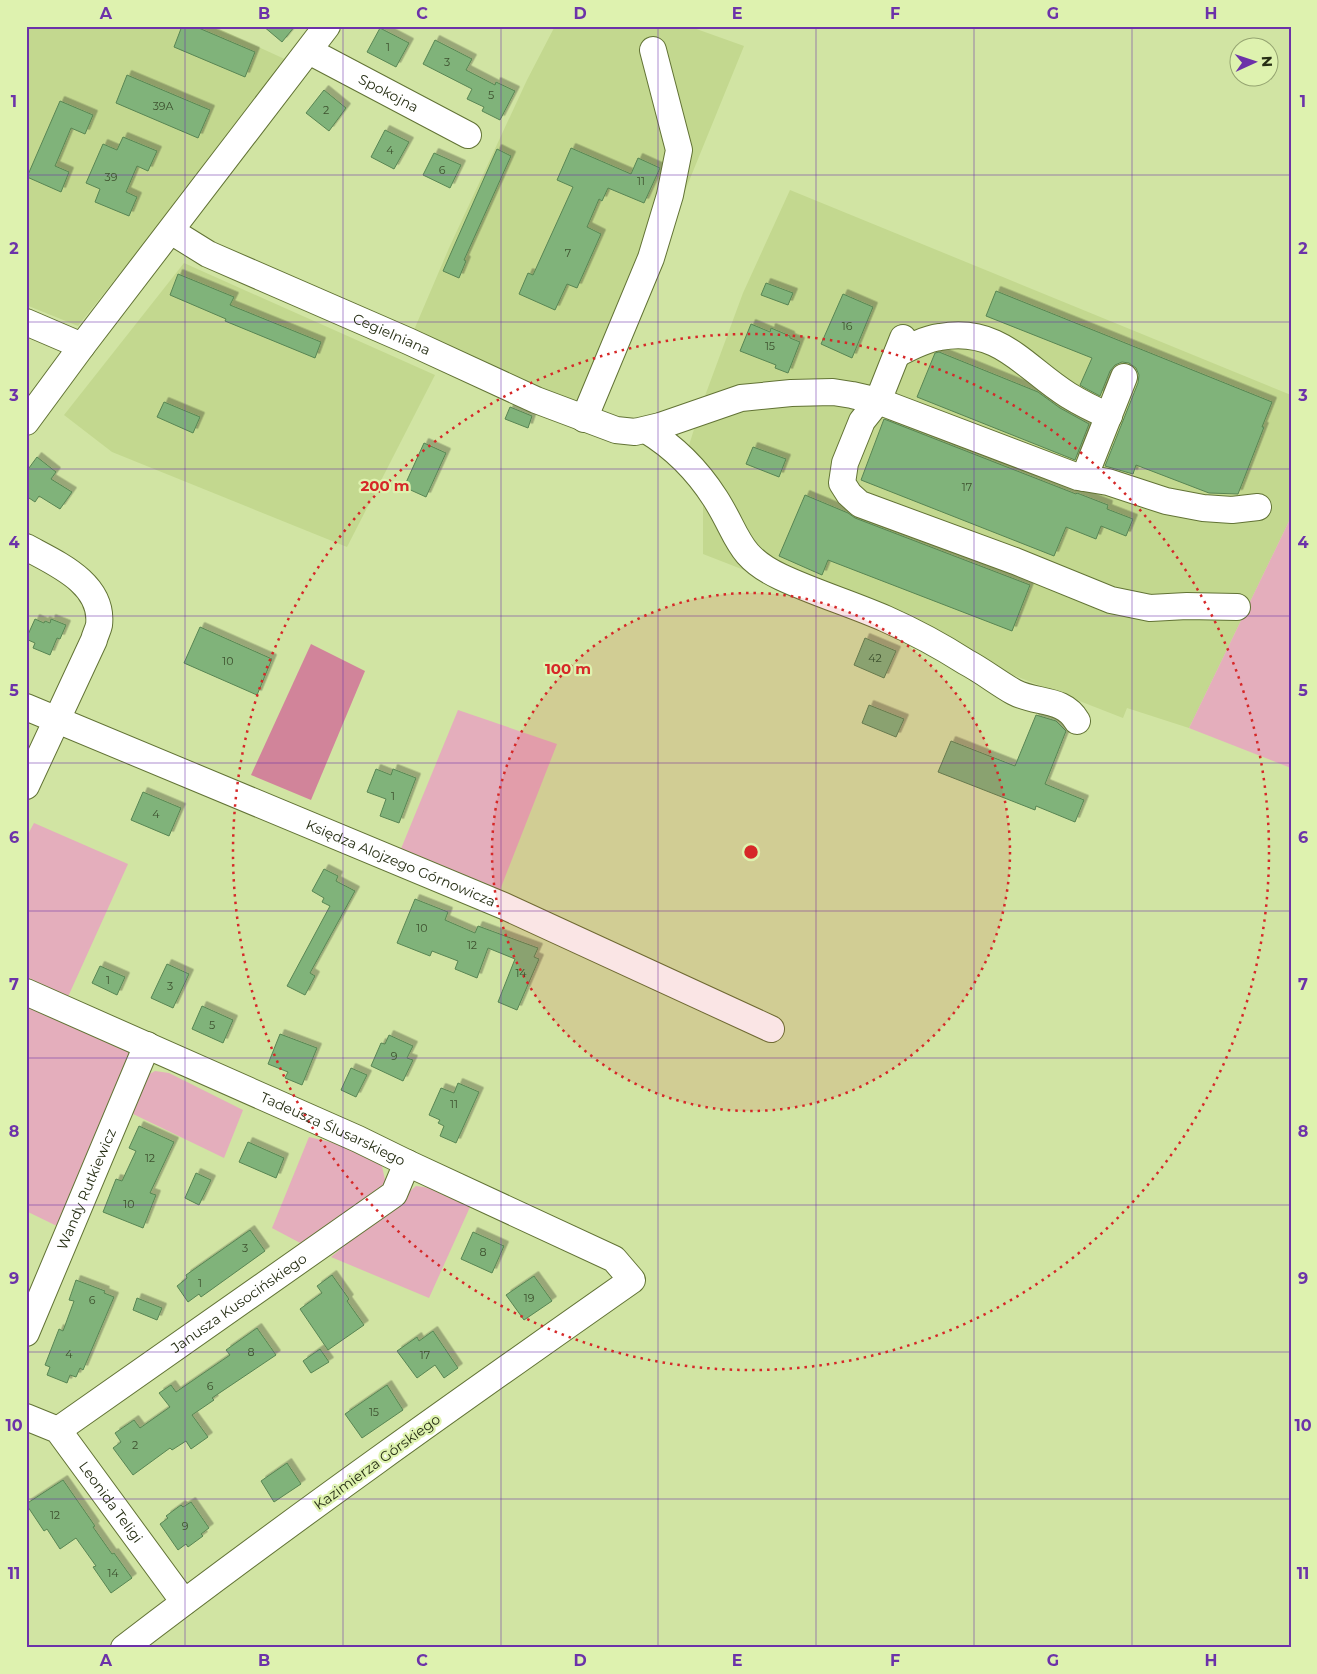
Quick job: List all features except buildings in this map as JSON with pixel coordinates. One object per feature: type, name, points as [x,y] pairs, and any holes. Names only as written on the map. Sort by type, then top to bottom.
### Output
[{"type":"street","points":[[27,421],[82,346],[327,26]]},
{"type":"street","points":[[584,419],[651,258],[670,195],[679,150],[653,50]]},
{"type":"street","name":"Spokojna","points":[[308,51],[468,135]]},
{"type":"street","name":"Cegielniana","points":[[171,230],[208,254],[408,341],[536,400],[616,430],[635,432],[646,430],[741,398],[791,393],[834,392],[878,401],[1084,478],[1108,482],[1166,501],[1203,508],[1232,510],[1258,507]]},
{"type":"street","points":[[26,322],[82,346]]},
{"type":"street","points":[[1109,416],[1067,395],[1017,355],[991,342],[966,336],[940,337],[900,346],[878,401],[862,422],[845,463],[842,483],[849,494],[860,504],[1015,561],[1111,600],[1150,608],[1187,606],[1237,607]]},
{"type":"street","points":[[1084,478],[1124,377]]},
{"type":"street","points":[[646,430],[666,442],[692,467],[715,499],[746,554],[757,564],[782,577],[887,620],[967,662],[1017,694],[1060,705],[1072,713],[1077,721]]},
{"type":"street","points":[[26,547],[73,573],[92,594],[98,610],[99,625],[94,640],[26,786]]},
{"type":"street","name":"Księdza Alojzego Górnowicza","points":[[26,707],[504,906],[771,1029]]},
{"type":"street","name":"Tadeusza Ślusarskiego","points":[[26,992],[358,1139],[614,1259],[632,1280]]},
{"type":"street","name":"Wandy Rutkiewicz","points":[[26,1332],[147,1045]]},
{"type":"street","name":"Janusza Kusocińskiego","points":[[58,1430],[394,1194],[407,1163]]},
{"type":"street","name":"Kazimierza Górskiego","points":[[124,1648],[184,1602],[486,1382],[632,1280]]},
{"type":"street","points":[[26,1417],[58,1430]]},
{"type":"street","name":"Leonida Teligi","points":[[58,1430],[184,1602]]},
{"type":"shaded area","points":[[26,26],[213,26],[289,61],[78,326],[26,305]]},
{"type":"shaded area","points":[[555,26],[688,26],[744,46],[663,245],[643,260],[577,405],[414,330],[449,248],[527,80]]},
{"type":"shaded area","points":[[790,190],[1291,395],[1291,517],[1189,728],[1127,708],[1123,718],[703,554],[703,505],[685,458],[702,404],[743,293]]},
{"type":"shaded area","points":[[184,263],[435,375],[347,547],[112,452],[64,415]]},
{"type":"shaded area","points":[[1291,517],[1291,768],[1189,728]]},
{"type":"shaded area","points":[[311,644],[365,671],[311,800],[251,775]]},
{"type":"shaded area","points":[[458,710],[557,744],[498,895],[398,856]]},
{"type":"shaded area","points":[[34,823],[128,864],[67,999],[26,976],[26,838]]},
{"type":"shaded area","points":[[26,1005],[134,1053],[59,1227],[26,1211]]},
{"type":"shaded area","points":[[155,1071],[169,1073],[243,1110],[224,1158],[129,1112],[144,1077]]},
{"type":"shaded area","points":[[309,1137],[368,1151],[382,1166],[385,1180],[379,1194],[304,1245],[272,1228]]},
{"type":"shaded area","points":[[416,1186],[431,1188],[470,1207],[429,1298],[331,1257]]}]
